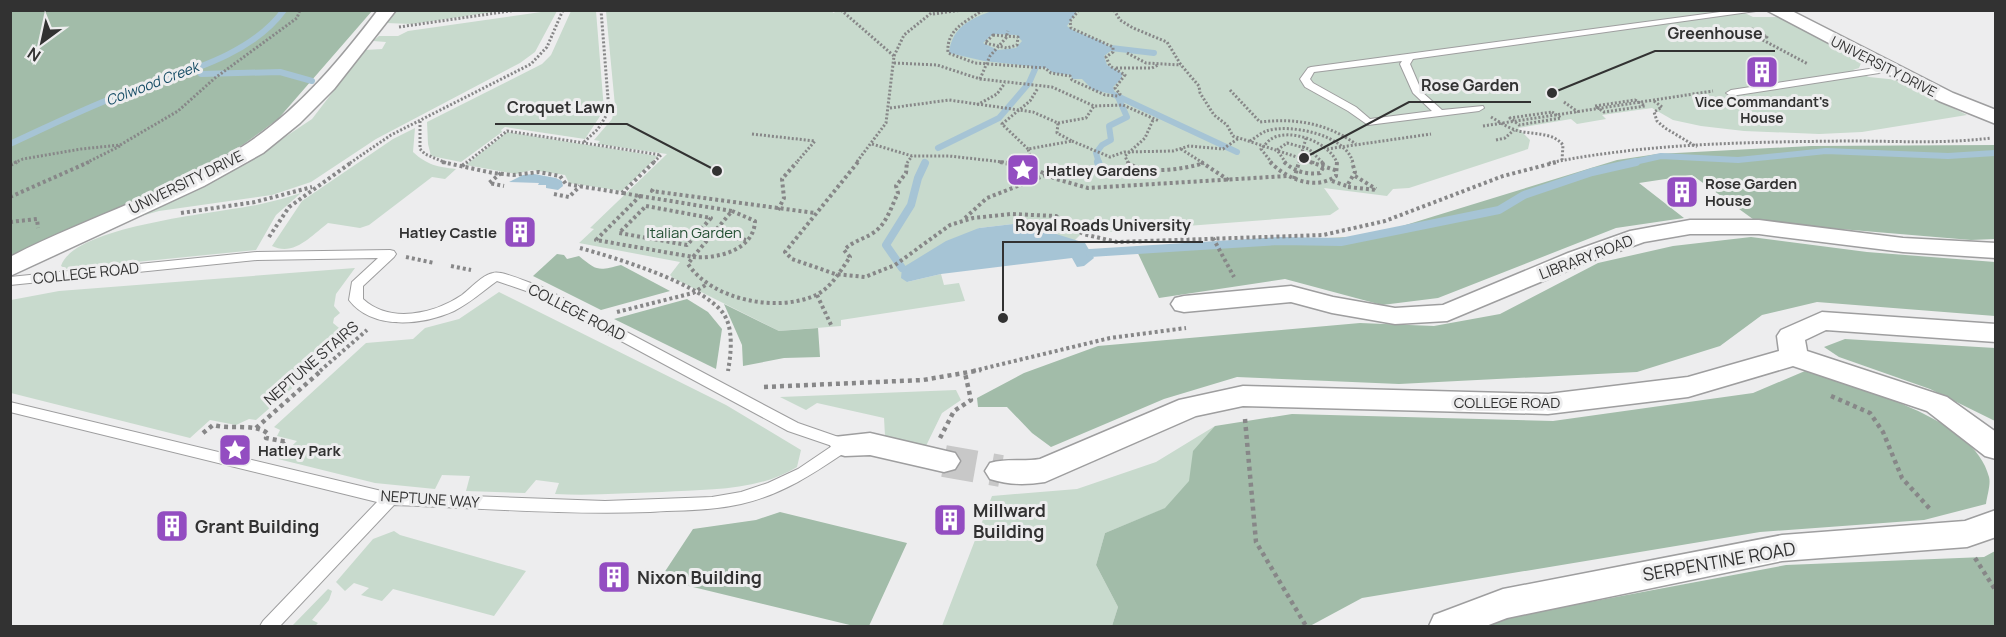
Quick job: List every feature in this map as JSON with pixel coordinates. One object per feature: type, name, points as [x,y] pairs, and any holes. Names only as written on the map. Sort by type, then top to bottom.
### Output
[{"type":"street","name":"UNIVERSITY DRIVE","points":[[1775,10],[1889,69],[1995,118]]},
{"type":"street","name":"UNIVERSITY DRIVE","points":[[10,268],[50,245],[171,191],[255,148],[315,98],[381,19]]},
{"type":"street","name":"LIBRARY ROAD","points":[[1185,316],[1291,294],[1332,305],[1395,316],[1447,313],[1639,236],[1689,227],[1759,227],[1903,245],[1995,251]]},
{"type":"street","points":[[1995,333],[1822,321],[1791,336],[1794,356],[1937,404],[1995,448]]},
{"type":"street","name":"COLLEGE ROAD","points":[[1001,471],[1019,474],[1044,470],[1072,460],[1189,406],[1244,396],[1296,395],[1548,404],[1688,387],[1794,356]]},
{"type":"street","name":"COLLEGE ROAD","points":[[846,445],[870,444],[944,460]]},
{"type":"street","name":"SERPENTINE ROAD","points":[[1447,627],[1503,604],[1782,548],[1960,535],[1995,523]]},
{"type":"lane","points":[[1479,108],[1368,122],[1352,109],[1309,85],[1305,79],[1311,70],[1759,10]]},
{"type":"lane","points":[[1408,58],[1405,64],[1418,93],[1440,112]]},
{"type":"lane","points":[[1731,93],[1889,69]]},
{"type":"lane","name":"COLLEGE ROAD","points":[[10,281],[257,256],[390,254]]},
{"type":"lane","name":"COLLEGE ROAD","points":[[390,254],[357,285],[356,300],[370,312],[399,318],[432,314],[461,302],[495,276],[537,290],[794,427],[846,445]]},
{"type":"lane","name":"NEPTUNE WAY","points":[[10,406],[390,499],[605,507],[712,503],[742,498],[774,487],[804,473],[846,445]]},
{"type":"lane","points":[[269,627],[390,499]]},
{"type":"path","points":[[10,197],[63,175],[178,111],[215,78],[297,18],[300,10]]},
{"type":"path","points":[[381,19],[414,26],[518,10]]},
{"type":"path","points":[[257,256],[289,207],[316,186],[391,135],[536,60],[547,47],[563,10]]},
{"type":"path","points":[[583,143],[598,129],[609,111],[601,10]]},
{"type":"path","points":[[841,10],[894,56]]},
{"type":"path","points":[[935,10],[898,42],[889,87],[890,108],[884,129],[785,252],[792,259],[838,274],[867,277],[883,271],[935,234],[965,219],[1035,213],[1054,215],[1081,233],[1099,240],[1118,242],[1323,235],[1354,231],[1413,213],[1492,178],[1562,160],[1629,151],[1802,141],[1995,138]]},
{"type":"path","points":[[930,14],[962,10]]},
{"type":"path","points":[[983,10],[955,27],[946,48],[948,53],[969,62],[1036,67],[1070,76],[1072,80],[1084,83],[1091,90],[1116,96]]},
{"type":"path","points":[[1079,10],[1070,21],[1071,28],[1113,48],[1106,57],[1110,66],[1125,75],[1115,88],[1120,94],[1116,96],[1113,104]]},
{"type":"path","points":[[1114,10],[1120,20],[1133,28],[1167,42],[1181,65],[1199,86],[1200,93],[1214,115],[1227,125],[1233,136],[1338,171]]},
{"type":"path","points":[[1759,38],[1767,37],[1753,30],[1738,32],[1752,39],[1759,38],[1832,78]]},
{"type":"path","points":[[981,79],[986,64],[1008,31]]},
{"type":"path","points":[[993,35],[1018,37],[1017,45],[1006,48],[997,47],[986,43],[993,35]]},
{"type":"path","points":[[946,48],[952,49]]},
{"type":"path","points":[[1127,53],[1146,63],[1181,65]]},
{"type":"path","points":[[894,63],[937,65],[981,79],[1038,88],[1052,87],[1094,106],[1113,104],[1146,113],[1153,120],[1159,121]]},
{"type":"path","points":[[1115,68],[1124,66],[1152,68],[1159,65]]},
{"type":"path","points":[[977,105],[998,95],[1005,83]]},
{"type":"path","points":[[1035,168],[1028,149],[1002,124],[1006,116],[1022,110],[1038,88]]},
{"type":"path","points":[[1479,127],[1722,89],[1731,93]]},
{"type":"path","points":[[1230,90],[1260,122],[1279,119],[1308,122],[1338,132],[1357,145]]},
{"type":"path","points":[[890,108],[936,99],[958,99],[977,105],[1022,110],[1051,118],[1058,123],[1086,118],[1094,106]]},
{"type":"path","points":[[1653,100],[1662,107],[1654,112],[1657,121],[1697,147]]},
{"type":"path","points":[[1564,102],[1578,112]]},
{"type":"path","points":[[1479,108],[1514,130],[1538,133],[1559,140],[1563,145],[1562,160]]},
{"type":"path","points":[[1153,120],[1145,138],[1124,158],[1131,166],[1166,172],[1204,163]]},
{"type":"path","points":[[420,121],[420,149],[427,158],[515,175],[534,172],[551,174],[560,176],[566,184],[580,186],[640,196],[686,204],[732,211],[754,221],[753,231],[746,240],[726,256],[693,257],[596,240],[640,196]]},
{"type":"path","points":[[1058,123],[1057,133],[1110,157],[1117,153],[1181,149],[1191,146],[1222,150],[1232,146],[1239,137]]},
{"type":"path","points":[[1250,141],[1261,132],[1284,127],[1322,135],[1341,147],[1352,160],[1355,176],[1377,190],[1347,186],[1332,181],[1318,183],[1294,179],[1267,160],[1261,149],[1263,145],[1279,136],[1306,138],[1327,149],[1337,161],[1338,171],[1332,181]]},
{"type":"path","points":[[1496,140],[1505,138],[1514,130]]},
{"type":"path","points":[[462,166],[507,131],[661,155],[622,193]]},
{"type":"path","points":[[1327,149],[1434,133]]},
{"type":"path","points":[[752,134],[814,141],[782,179],[784,198],[778,210]]},
{"type":"path","points":[[1294,179],[1306,138]]},
{"type":"path","points":[[1028,149],[1072,141]]},
{"type":"path","points":[[1277,150],[1287,142],[1304,146],[1321,158],[1324,166]]},
{"type":"path","points":[[872,143],[912,156],[949,156],[1035,168],[1044,175],[1097,188],[1287,176]]},
{"type":"path","points":[[10,165],[23,159],[120,145]]},
{"type":"path","points":[[1181,149],[1230,181]]},
{"type":"path","points":[[1277,150],[1282,161],[1297,170],[1317,174],[1324,166]]},
{"type":"path","points":[[732,211],[693,257],[688,264],[690,269],[707,284],[747,299],[770,302],[800,301],[817,295],[838,274],[850,257],[844,250],[852,242],[873,233],[891,211],[891,204],[898,193],[896,186],[906,173],[907,162],[912,156]]},
{"type":"path","points":[[965,219],[975,206],[992,194],[1044,175],[1074,167],[1104,174],[1119,174],[1131,166]]},
{"type":"path","points":[[502,173],[489,183],[504,186]]},
{"type":"path","points":[[1347,186],[1355,176]]},
{"type":"path","points":[[174,214],[255,202],[316,186]]},
{"type":"path","points":[[554,194],[569,197],[580,186]]},
{"type":"path","points":[[653,189],[652,191],[778,210],[815,213]]},
{"type":"path","points":[[686,204],[692,197]]},
{"type":"path","points":[[646,206],[711,218],[687,245],[620,233],[635,218],[646,206]]},
{"type":"path","points":[[713,234],[746,240]]},
{"type":"path","points":[[1214,240],[1233,276]]},
{"type":"path","points":[[580,248],[629,263],[693,293],[723,313],[729,329],[731,357],[726,389],[923,380],[964,373],[1110,338],[1185,316]]},
{"type":"path","points":[[390,254],[434,263]]},
{"type":"path","points":[[634,306],[693,293],[707,284]]},
{"type":"path","points":[[817,295],[832,327]]},
{"type":"path","name":"NEPTUNE STAIRS","points":[[256,428],[375,324]]},
{"type":"path","points":[[951,416],[971,399],[964,373]]},
{"type":"path","points":[[1826,394],[1870,413],[1883,432],[1902,478],[1917,497],[1960,535],[1995,591]]},
{"type":"path","points":[[1244,396],[1256,542],[1306,627]]},
{"type":"path","points":[[203,433],[213,425],[233,429],[242,426],[256,428],[265,431],[266,438],[287,442],[277,451]]},
{"type":"green space","name":"Italian Garden","points":[[829,10],[834,13],[836,10],[1741,11],[1753,17],[1778,17],[1862,61],[1859,68],[1853,70],[1869,77],[1898,80],[1967,115],[1862,132],[1819,134],[1744,131],[1701,126],[1673,120],[1652,108],[1602,115],[1606,119],[1577,124],[1571,119],[1518,128],[1530,140],[1528,149],[1409,188],[1393,189],[1387,196],[1324,188],[1339,209],[1330,215],[1095,233],[1084,231],[1074,241],[1037,228],[1013,224],[979,228],[907,282],[941,274],[944,285],[959,283],[965,301],[841,320],[841,326],[779,331],[673,278],[670,275],[680,262],[579,243],[594,229],[590,228],[667,154],[597,144],[600,141],[594,140],[612,119],[615,106],[606,11]]},
{"type":"green space","points":[[11,11],[372,11],[278,119],[244,144],[191,175],[61,234],[11,263]]},
{"type":"green space","points":[[395,11],[501,11],[412,24],[386,23]]},
{"type":"green space","points":[[557,11],[535,52],[520,63],[376,139],[311,182],[272,195],[159,211],[134,218],[261,153],[312,119],[365,50],[382,49],[386,42],[373,41],[379,36],[398,36],[408,31]]},
{"type":"green space","points":[[571,11],[596,11],[604,110],[585,139],[505,127],[501,130],[502,132],[461,162],[431,156],[427,122],[542,64],[551,55]]},
{"type":"green space","points":[[415,128],[413,152],[433,165],[456,169],[445,179],[432,177],[369,225],[360,228],[328,223],[295,247],[280,249],[272,246],[302,201],[393,139]]},
{"type":"green space","points":[[507,132],[658,156],[622,191],[569,183],[565,175],[532,170],[516,174],[466,165]]},
{"type":"green space","points":[[1995,145],[1995,239],[1971,240],[1757,222],[1692,175],[1639,183],[1684,218],[1616,228],[1438,298],[1382,305],[1285,279],[1159,298],[1135,247],[1349,237],[1399,227],[1617,160],[1657,154],[1811,146]]},
{"type":"green space","points":[[301,193],[276,215],[256,250],[66,269],[61,266],[72,252],[92,240],[120,231],[151,223],[261,204]]},
{"type":"green space","points":[[1751,237],[1867,252],[1995,262],[1995,316],[1817,302],[1762,315],[1720,346],[1637,372],[1399,384],[1237,377],[1164,399],[1051,447],[1032,433],[1007,407],[978,407],[977,398],[1024,373],[1098,346],[1360,323],[1434,326],[1500,314],[1598,263],[1673,246]]},
{"type":"green space","points":[[557,254],[564,255],[567,259],[579,256],[598,268],[621,265],[670,291],[601,310],[533,276]]},
{"type":"green space","points":[[355,268],[336,294],[334,306],[340,313],[334,318],[333,323],[344,332],[340,337],[347,340],[256,420],[249,419],[236,425],[210,420],[190,438],[11,393],[11,300],[59,291]]},
{"type":"green space","points":[[499,292],[726,405],[801,450],[797,467],[765,481],[731,488],[568,495],[555,494],[559,483],[536,480],[525,493],[466,491],[470,476],[442,475],[435,489],[375,483],[278,459],[297,441],[277,436],[280,430],[274,427],[366,343],[413,339],[425,328],[459,319]]},
{"type":"green space","points":[[687,299],[708,312],[722,329],[716,369],[614,319]]},
{"type":"green space","points":[[724,304],[779,331],[818,328],[820,357],[784,358],[743,366],[742,345]]},
{"type":"green space","points":[[1845,339],[1995,348],[1995,421],[1930,389],[1839,357],[1824,347]]},
{"type":"green space","points":[[1805,371],[1854,386],[1911,408],[1962,438],[1979,456],[1989,477],[1986,504],[1924,520],[1760,532],[1362,598],[1310,626],[1112,626],[1118,607],[1096,565],[1105,533],[1165,508],[1189,481],[1193,451],[1215,426],[1292,414],[1553,421],[1753,393]]},
{"type":"green space","points":[[956,390],[961,400],[942,413],[925,448],[885,436],[884,418],[817,403],[806,410],[780,397]]},
{"type":"green space","points":[[1215,426],[1190,481],[1166,508],[1105,533],[1096,565],[1118,607],[1112,626],[942,626],[992,496],[1077,489],[1156,462]]},
{"type":"green space","points":[[780,512],[907,543],[869,626],[854,626],[660,579],[693,529],[756,520]]},
{"type":"green space","points":[[394,531],[400,535],[526,571],[494,616],[393,589],[382,601],[361,595],[369,588],[354,583],[345,591],[336,582],[373,539]]},
{"type":"green space","points":[[1995,551],[1995,626],[1462,626],[1786,565],[1984,557]]},
{"type":"green space","points":[[328,589],[332,591],[329,600],[312,620],[318,623],[315,626],[292,626]]},
{"type":"water","points":[[992,11],[1077,11],[1067,26],[1103,42],[1112,50],[1104,56],[1107,65],[1122,73],[1122,78],[1113,87],[1116,95],[1093,90],[1082,79],[1072,79],[1071,75],[1054,73],[1046,68],[984,61],[949,53],[958,30]],"holes":[[[993,34],[1016,35],[1022,41],[1016,48],[998,50],[983,43]]]},
{"type":"water","points":[[534,174],[556,178],[562,181],[563,186],[558,190],[546,188],[546,185],[538,185],[539,183],[509,182],[523,175]]},
{"type":"water","points":[[1013,224],[1037,228],[1085,243],[1094,258],[1084,266],[1077,267],[1072,258],[941,274],[907,282],[901,278],[902,268],[946,241],[979,228]]},
{"type":"waterway","name":"Colwood Creek","points":[[196,68],[250,42],[269,27],[284,10]]},
{"type":"waterway","points":[[1111,48],[1154,53]]},
{"type":"waterway","points":[[938,148],[999,118],[1029,83],[1036,67]]},
{"type":"waterway","name":"Colwood Creek","points":[[10,144],[102,102],[196,68]]},
{"type":"waterway","points":[[196,68],[201,74],[280,72],[312,81]]},
{"type":"waterway","points":[[1115,95],[1237,152]]},
{"type":"waterway","points":[[1099,163],[1096,153],[1102,145],[1111,140],[1109,126],[1127,117],[1118,97]]},
{"type":"waterway","points":[[1630,163],[1661,156],[1738,160],[1826,151],[1948,156],[1995,153]]},
{"type":"waterway","points":[[1090,253],[1279,241],[1341,242],[1499,210],[1524,195],[1592,172],[1636,162]]},
{"type":"waterway","points":[[902,268],[886,245],[911,205],[918,178],[925,163]]},
{"type":"tunnel","points":[[944,461],[1001,471]]},
{"type":"place","name":"Vice Commandant's House","points":[[1762,72]]},
{"type":"place","name":"Greenhouse","points":[[1552,93]]},
{"type":"place","name":"Rose Garden","points":[[1304,158]]},
{"type":"place","name":"Hatley Gardens","points":[[1023,170]]},
{"type":"place","name":"Croquet Lawn","points":[[717,171]]},
{"type":"place","name":"Rose Garden House","points":[[1682,192]]},
{"type":"place","name":"Hatley Castle","points":[[520,232]]},
{"type":"place","name":"Royal Roads University","points":[[1003,318]]},
{"type":"place","name":"Hatley Park","points":[[235,450]]},
{"type":"place","name":"Millward Building","points":[[950,520]]},
{"type":"place","name":"Grant Building","points":[[172,526]]},
{"type":"place","name":"Nixon Building","points":[[614,577]]}]
